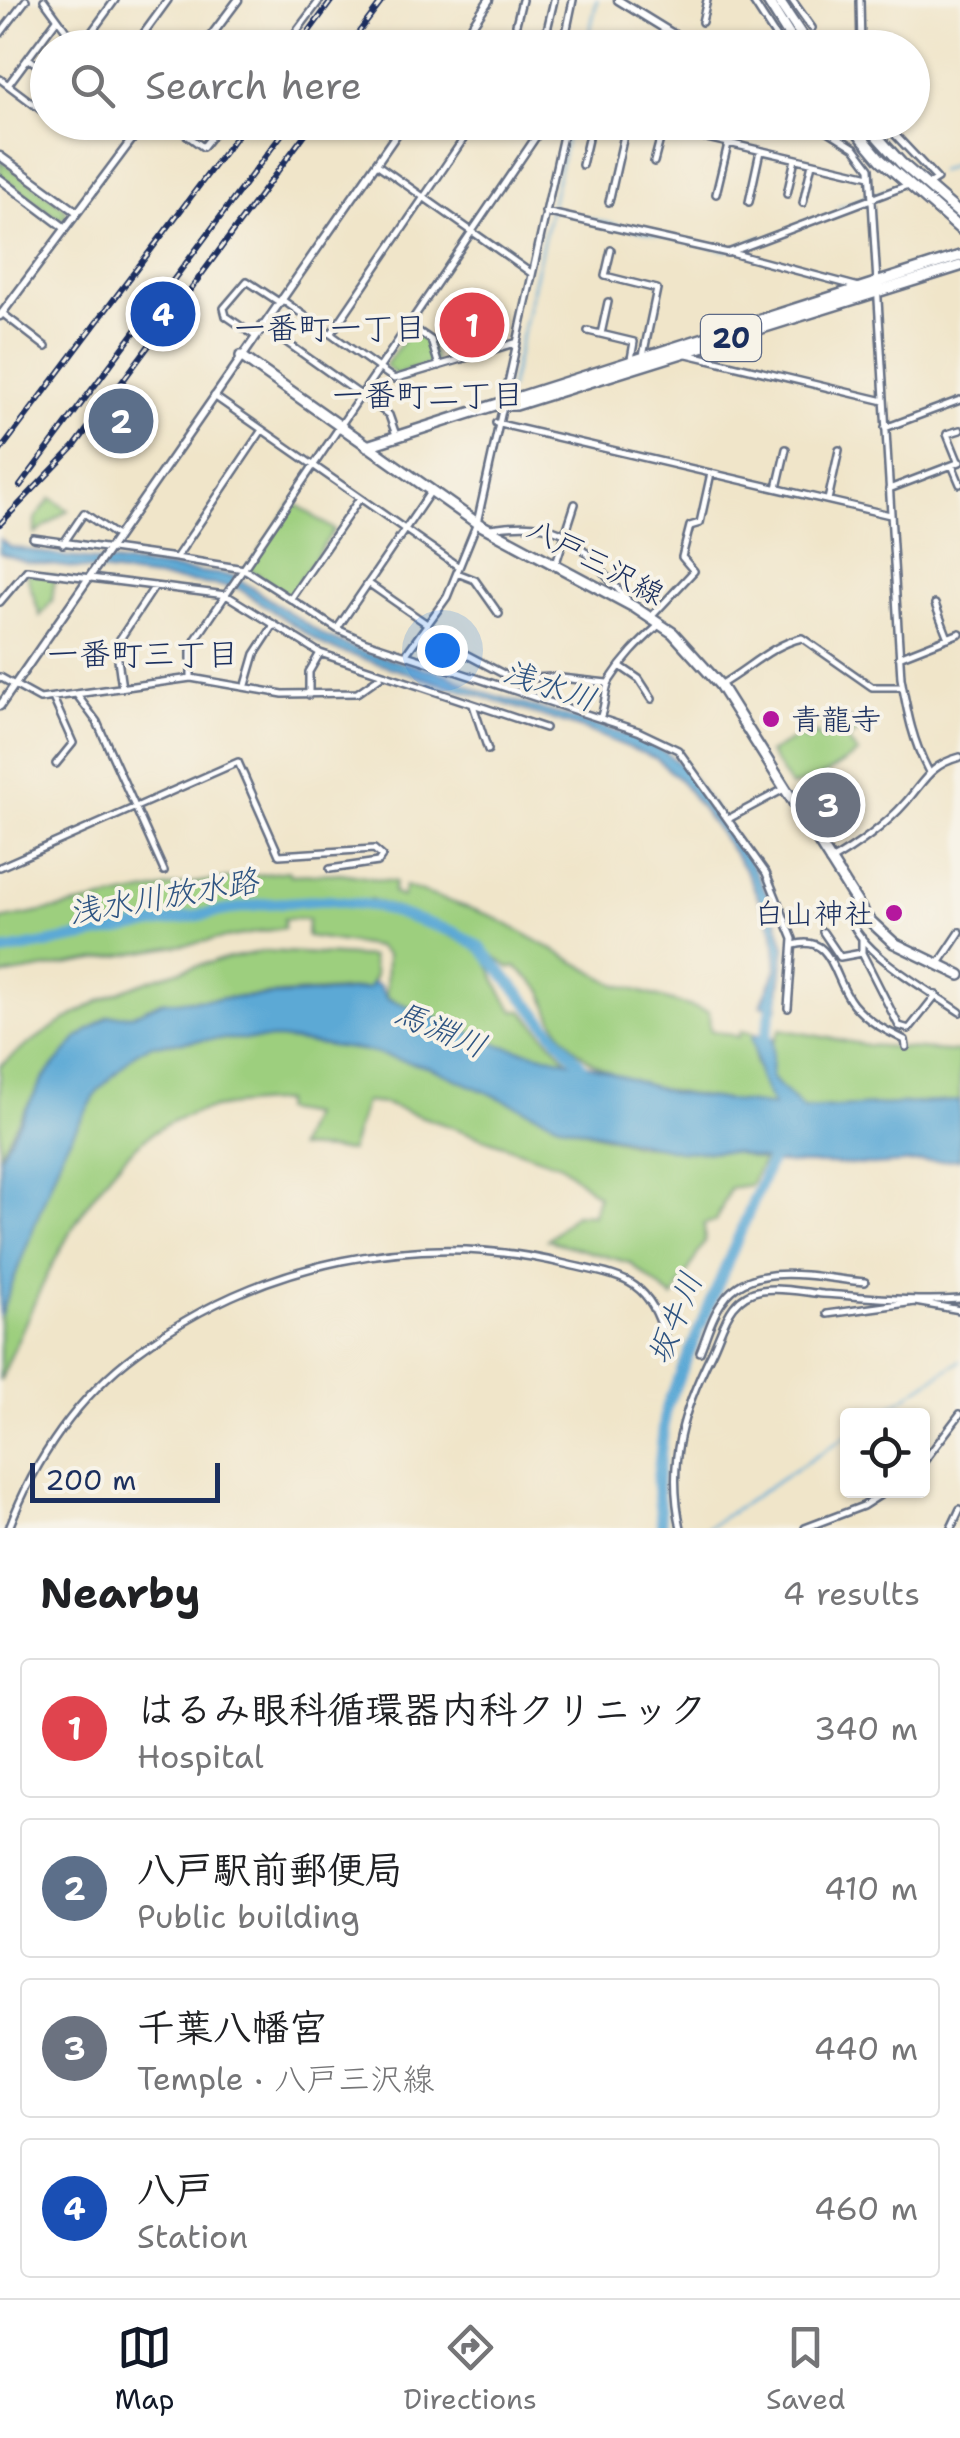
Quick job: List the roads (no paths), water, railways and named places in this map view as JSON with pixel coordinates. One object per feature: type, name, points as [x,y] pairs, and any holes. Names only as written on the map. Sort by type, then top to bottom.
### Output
[{"type":"main road","points":[[767,0],[786,30]]},
{"type":"main road","points":[[778,0],[798,30]]},
{"type":"main road","points":[[866,140],[908,186],[960,230]]},
{"type":"main road","points":[[881,140],[960,214]]},
{"type":"main road","name":"20","points":[[501,405],[516,405],[682,353],[960,256]]},
{"type":"main road","name":"20","points":[[367,446],[860,288],[876,288],[960,266]]},
{"type":"main road","name":"八戸三沢線","points":[[241,356],[482,526],[651,616],[696,656],[720,685],[854,902],[894,943],[960,975]]},
{"type":"street","points":[[0,34],[26,0]]},
{"type":"street","points":[[44,0],[65,30]]},
{"type":"street","points":[[92,30],[115,0]]},
{"type":"street","points":[[146,30],[168,0]]},
{"type":"street","points":[[216,30],[238,0]]},
{"type":"street","points":[[297,30],[319,0]]},
{"type":"street","points":[[468,30],[489,0]]},
{"type":"street","points":[[516,24],[522,0]]},
{"type":"street","points":[[547,30],[554,0]]},
{"type":"street","points":[[566,30],[573,0]]},
{"type":"street","points":[[618,0],[667,30]]},
{"type":"street","points":[[702,22],[708,0]]},
{"type":"street","points":[[752,0],[771,30]]},
{"type":"street","points":[[860,0],[861,30]]},
{"type":"street","points":[[794,2],[812,28]]},
{"type":"street","points":[[49,30],[57,19]]},
{"type":"street","points":[[8,85],[30,55]]},
{"type":"street","points":[[0,79],[30,102]]},
{"type":"street","points":[[46,347],[1,314],[131,140]]},
{"type":"street","points":[[0,706],[393,140]]},
{"type":"street","points":[[331,334],[463,140]]},
{"type":"street","points":[[191,678],[190,650],[534,140]]},
{"type":"street","points":[[406,654],[428,625],[482,526],[496,423],[562,140]]},
{"type":"street","points":[[582,165],[588,140]]},
{"type":"street","points":[[609,202],[623,140]]},
{"type":"street","points":[[654,162],[658,140]]},
{"type":"street","points":[[712,140],[870,176]]},
{"type":"street","points":[[842,140],[868,163],[870,176],[902,688],[908,698],[908,723],[928,770]]},
{"type":"street","points":[[900,140],[936,179],[926,186]]},
{"type":"street","points":[[716,194],[728,144]]},
{"type":"street","points":[[749,202],[760,151]]},
{"type":"street","points":[[0,156],[77,212]]},
{"type":"street","points":[[788,194],[795,159]]},
{"type":"street","points":[[803,203],[812,163]]},
{"type":"street","points":[[378,164],[531,274]]},
{"type":"street","points":[[0,179],[65,228]]},
{"type":"street","points":[[728,253],[908,186]]},
{"type":"street","points":[[546,212],[860,288]]},
{"type":"street","points":[[611,250],[605,276],[657,289],[642,356]]},
{"type":"street","points":[[254,336],[224,312],[242,282],[251,283],[280,301],[398,379],[515,344]]},
{"type":"street","points":[[601,334],[608,302]]},
{"type":"street","points":[[262,325],[389,414],[397,438]]},
{"type":"street","points":[[409,326],[431,340],[439,366]]},
{"type":"street","points":[[588,331],[634,342],[631,360]]},
{"type":"street","points":[[682,353],[884,401]]},
{"type":"street","points":[[214,396],[474,580],[499,614]]},
{"type":"street","points":[[885,428],[960,400]]},
{"type":"street","points":[[496,423],[890,514]]},
{"type":"street","points":[[176,558],[262,430]]},
{"type":"street","points":[[960,430],[948,434],[960,484]]},
{"type":"street","points":[[777,488],[786,449]]},
{"type":"street","points":[[828,500],[839,450]]},
{"type":"street","points":[[889,490],[957,463]]},
{"type":"street","points":[[651,616],[694,571],[682,556],[690,526],[700,523],[711,472]]},
{"type":"street","points":[[337,629],[431,491]]},
{"type":"street","points":[[290,599],[360,498]]},
{"type":"street","points":[[555,566],[575,504]]},
{"type":"street","points":[[63,544],[84,513],[118,536]]},
{"type":"street","points":[[482,526],[540,524],[565,532],[634,607]]},
{"type":"street","points":[[34,538],[244,569],[337,629],[663,740],[678,750],[730,818],[766,874],[794,945],[788,1008]]},
{"type":"street","points":[[0,602],[22,571],[90,575],[227,594],[320,654],[380,677],[408,680],[545,728]]},
{"type":"street","points":[[368,584],[428,625]]},
{"type":"street","points":[[122,688],[116,645],[155,586]]},
{"type":"street","points":[[935,604],[948,638]]},
{"type":"street","points":[[246,685],[255,654],[274,624]]},
{"type":"street","points":[[600,718],[608,702],[607,683],[624,655],[660,624]]},
{"type":"street","points":[[899,657],[960,633]]},
{"type":"street","points":[[720,685],[748,672],[768,652],[802,638],[872,687],[902,688]]},
{"type":"street","points":[[454,648],[513,679],[552,677],[607,683]]},
{"type":"street","points":[[309,695],[309,672],[320,654]]},
{"type":"street","points":[[620,666],[639,679],[652,698]]},
{"type":"street","points":[[0,676],[30,696],[54,698],[191,678],[309,695],[357,693],[380,677]]},
{"type":"street","points":[[77,695],[97,722],[164,870]]},
{"type":"street","points":[[54,698],[73,743],[56,764]]},
{"type":"street","points":[[473,704],[488,750]]},
{"type":"street","points":[[830,862],[905,804],[928,770],[960,756]]},
{"type":"street","points":[[0,867],[238,762],[279,855],[374,850],[382,856],[378,862],[330,869]]},
{"type":"street","points":[[730,818],[784,789]]},
{"type":"street","points":[[854,902],[848,912],[862,938],[960,1012]]},
{"type":"street","points":[[823,932],[840,958],[862,952]]},
{"type":"street","points":[[938,965],[960,932]]},
{"type":"street","points":[[862,938],[862,952],[899,1026],[909,1029],[936,996]]},
{"type":"street","points":[[794,945],[813,942],[823,947],[849,1000],[870,1022],[906,1040],[906,1047]]},
{"type":"street","points":[[9,1528],[24,1490],[53,1440],[106,1378],[138,1352],[199,1315],[304,1271],[433,1248],[538,1257],[634,1283],[658,1310],[664,1338]]},
{"type":"street","points":[[700,1352],[723,1300],[742,1283],[767,1275],[865,1282]]},
{"type":"street","points":[[682,1528],[676,1490],[680,1429],[694,1386],[734,1305],[749,1294],[775,1290],[916,1302],[960,1310]]},
{"type":"street","points":[[827,1314],[960,1298]]},
{"type":"street","points":[[930,1453],[960,1414]]},
{"type":"street","points":[[805,1528],[876,1498]]},
{"type":"street","points":[[952,1528],[960,1508]]},
{"type":"water","points":[[0,539],[10,547],[67,557],[234,576],[326,637],[360,651],[448,675],[480,691],[631,736],[662,750],[685,768],[745,853],[772,902],[785,947],[777,1009],[761,1005],[777,968],[774,932],[746,871],[680,780],[657,759],[586,730],[327,647],[238,588],[26,562],[0,553]]},
{"type":"water","name":"馬淵川","points":[[371,983],[379,985],[386,998],[503,1046],[591,1066],[672,1093],[773,1106],[760,1079],[752,1038],[754,1034],[773,1038],[771,1078],[803,1109],[960,1101],[960,1159],[874,1165],[776,1163],[734,1152],[679,1151],[562,1125],[431,1068],[367,1051],[281,1039],[150,1045],[133,1055],[98,1091],[63,1150],[0,1316],[0,1157],[43,1079],[78,1038],[109,1016],[133,1015],[161,1002],[342,992],[369,988]]},
{"type":"waterway","points":[[590,30],[597,0]]},
{"type":"waterway","points":[[510,388],[566,140]]},
{"type":"waterway","points":[[939,171],[960,162]]},
{"type":"waterway","points":[[839,208],[895,187]]},
{"type":"waterway","points":[[585,218],[727,250],[762,238]]},
{"type":"waterway","name":"浅水川放水路","points":[[0,952],[261,904],[325,900],[375,906],[454,932],[480,947],[581,1065],[585,1076]]},
{"type":"waterway","name":"浅水川","points":[[763,1050],[774,995]]},
{"type":"waterway","name":"坂牛川","points":[[662,1528],[657,1483],[666,1408],[775,1150]]},
{"type":"waterway","points":[[889,1408],[960,1361]]},
{"type":"waterway","points":[[707,1528],[840,1440]]},
{"type":"railway","points":[[310,30],[332,0]]},
{"type":"railway","points":[[360,30],[383,0]]},
{"type":"railway","points":[[0,451],[233,140]]},
{"type":"railway","points":[[20,486],[278,140]]},
{"type":"railway","points":[[0,524],[74,447],[301,140]]},
{"type":"place","name":"八戸","points":[[163,314]]},
{"type":"place","name":"はるみ眼科循環器内科クリニック","points":[[472,325]]},
{"type":"place","name":"八戸駅前郵便局","points":[[121,421]]},
{"type":"place","name":"青龍寺","points":[[771,719]]},
{"type":"place","name":"千葉八幡宮","points":[[828,805]]},
{"type":"place","name":"白山神社","points":[[894,913]]},
{"type":"district","name":"一番町一丁目","points":[[330,327]]},
{"type":"district","name":"一番町二丁目","points":[[428,394]]},
{"type":"district","name":"一番町三丁目","points":[[143,653]]}]
